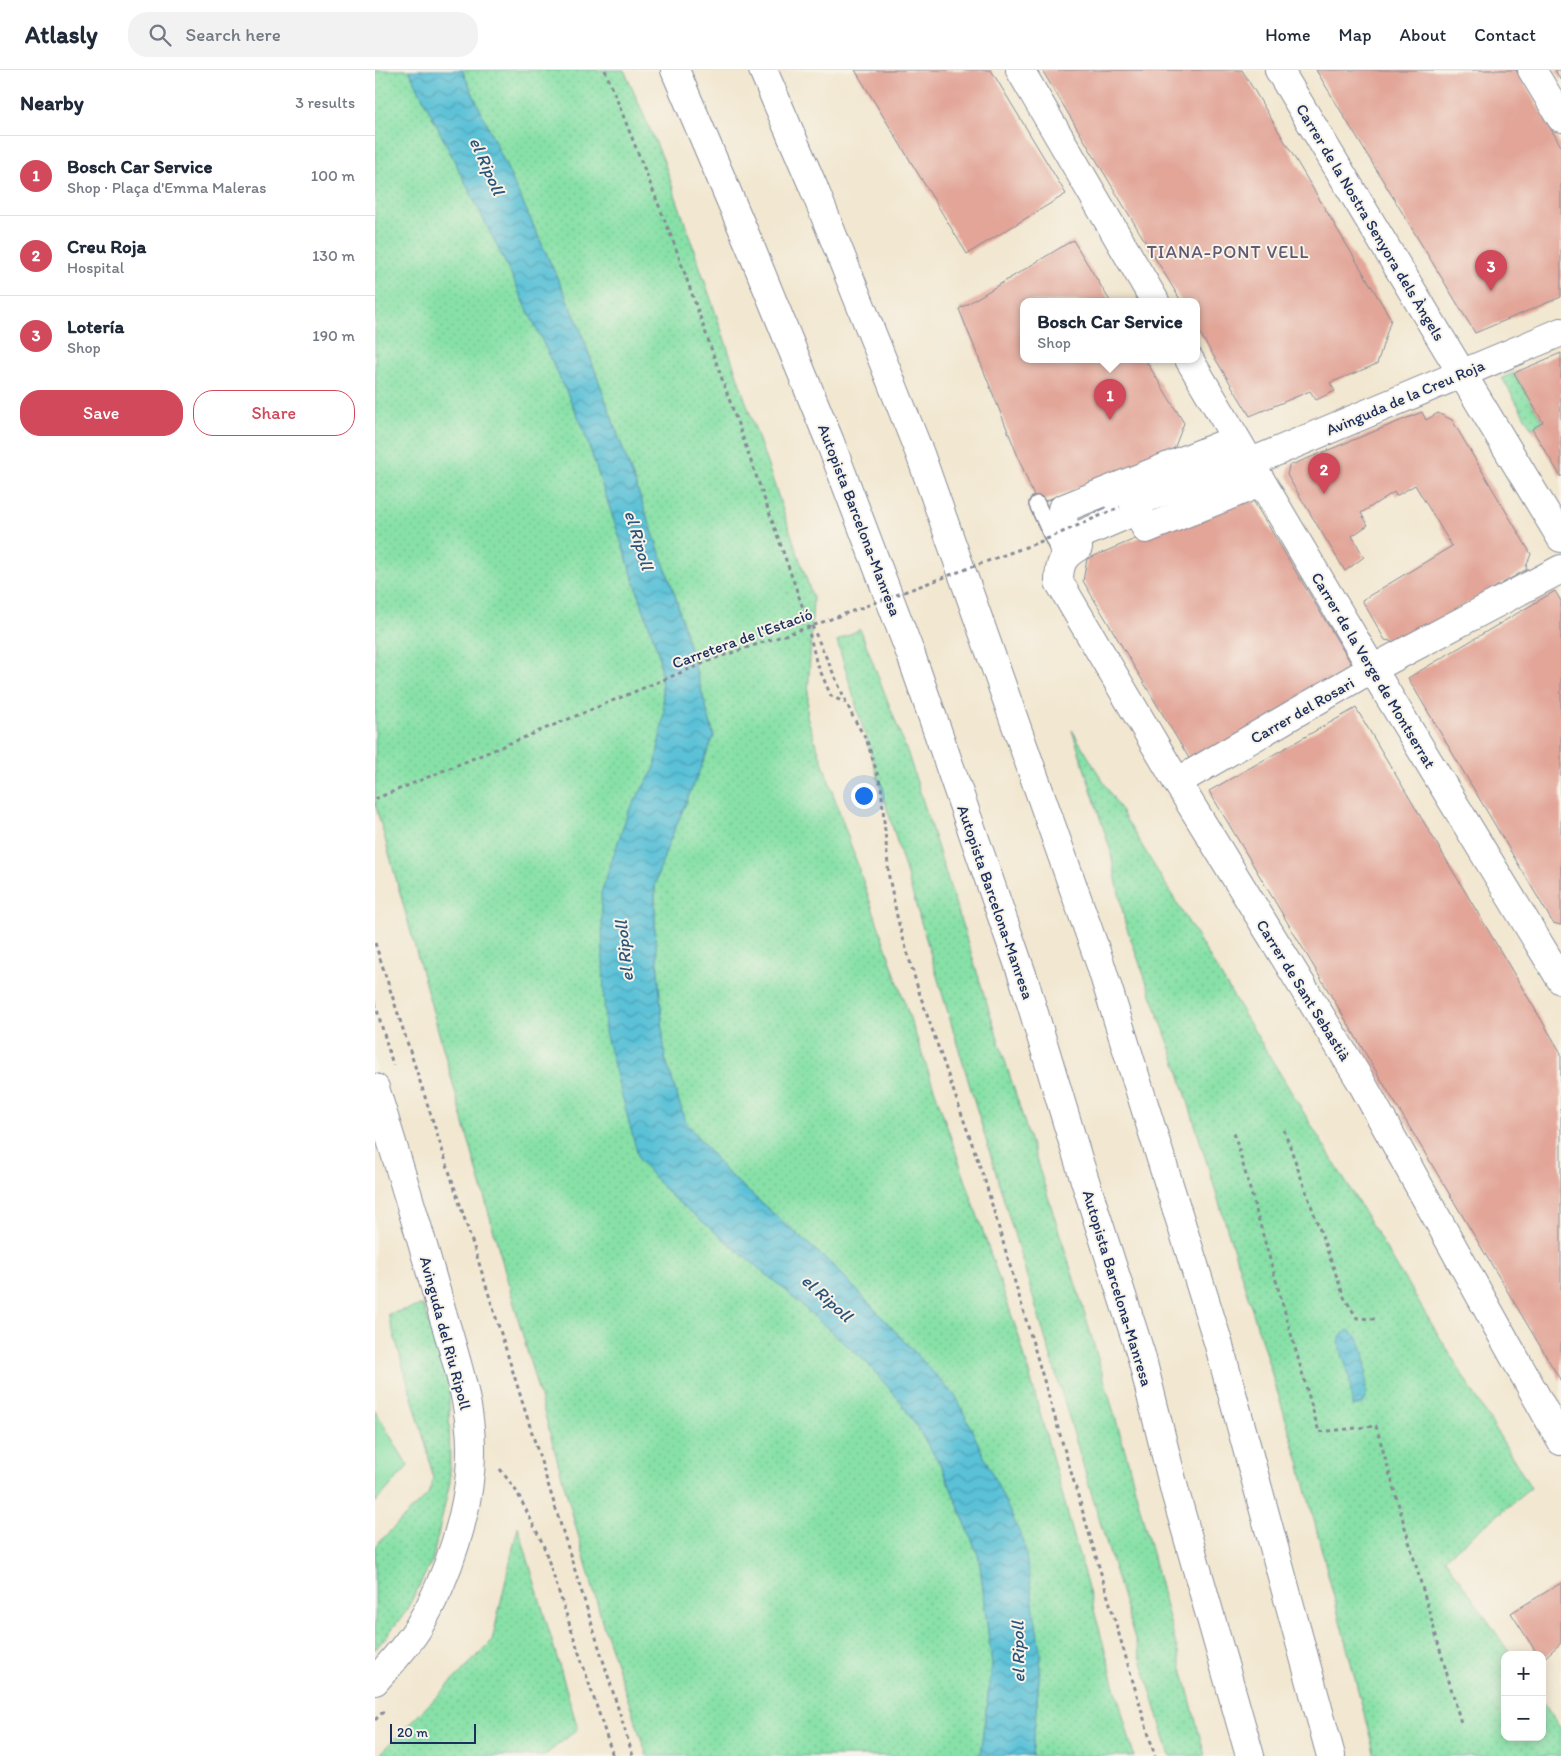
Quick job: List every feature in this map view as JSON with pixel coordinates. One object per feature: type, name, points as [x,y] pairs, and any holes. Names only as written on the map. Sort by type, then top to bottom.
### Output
[{"type":"main road","name":"Autopista Barcelona-Manresa","points":[[675,70],[751,246],[830,442],[911,655],[1020,970],[1141,1354],[1175,1492],[1250,1756]]},
{"type":"main road","points":[[763,70],[827,220],[920,454],[1100,963],[1218,1342],[1331,1756]]},
{"type":"main road","points":[[1020,70],[1153,298]]},
{"type":"main road","name":"Carrer de la Nostra Senyora dels Àngels","points":[[1279,70],[1561,538]]},
{"type":"main road","points":[[1532,70],[1561,118]]},
{"type":"main road","name":"Avinguda de la Creu Roja","points":[[1127,498],[1249,475],[1462,374],[1561,332]]},
{"type":"main road","name":"Carrer de la Verge de Montserrat","points":[[1191,363],[1249,475],[1557,964]]},
{"type":"main road","points":[[1127,498],[1224,444]]},
{"type":"main road","name":"Carrer de Sant Sebastià","points":[[1070,553],[1059,571],[1059,582],[1177,782],[1360,1080],[1561,1441]]},
{"type":"main road","name":"Carrer del Rosari","points":[[1177,782],[1359,676],[1561,569]]},
{"type":"main road","name":"Avinguda del Riu Ripoll","points":[[375,1088],[453,1351],[467,1411],[471,1452],[466,1495],[456,1540],[441,1583],[418,1628],[375,1681]]},
{"type":"lane","points":[[1037,504],[1070,553]]},
{"type":"path","points":[[605,70],[675,246],[804,611],[816,661],[831,696],[847,703]]},
{"type":"path","name":"Carretera de l'Estació","points":[[375,799],[716,658],[812,626],[1042,541],[1127,498]]},
{"type":"path","points":[[812,626],[825,658],[867,741],[881,786],[889,877],[898,921],[919,992],[985,1181],[1155,1756]]},
{"type":"path","points":[[375,943],[478,1260],[633,1756]]},
{"type":"path","points":[[1284,1130],[1344,1297],[1357,1318],[1376,1319]]},
{"type":"path","points":[[1234,1133],[1319,1432],[1376,1426],[1461,1723]]},
{"type":"path","points":[[495,1462],[517,1492],[543,1544],[613,1756]]},
{"type":"green space","points":[[375,70],[409,70],[506,264],[582,425],[659,655],[664,712],[655,768],[628,812],[669,1194],[779,1285],[867,1363],[901,1402],[943,1469],[979,1557],[992,1665],[980,1756],[647,1756],[604,1628],[375,803]]},
{"type":"green space","points":[[462,70],[624,70],[663,159],[813,598],[807,717],[1020,1340],[1134,1756],[1032,1756],[1041,1657],[957,1398],[838,1270],[725,1171],[685,1121],[666,1061],[665,1063],[655,929],[655,884],[668,845],[714,736],[675,595],[578,323]]},
{"type":"green space","points":[[1514,373],[1543,422],[1532,429],[1502,378]]},
{"type":"green space","points":[[860,629],[908,754],[1081,1301],[1126,1454],[1205,1756],[1170,1756],[837,641]]},
{"type":"green space","points":[[1072,730],[1531,1488],[1445,1558],[1508,1651],[1501,1651],[1501,1741],[1546,1741],[1546,1707],[1561,1729],[1561,1756],[1375,1756],[1299,1462],[1177,1066],[1125,923],[1110,849]]},
{"type":"green space","points":[[423,1305],[449,1386],[450,1482],[432,1561],[405,1613],[375,1650],[375,1546],[428,1494],[433,1479],[428,1453],[388,1314]]},
{"type":"green space","points":[[375,1410],[408,1466],[375,1503]]},
{"type":"green space","points":[[518,1526],[578,1729],[544,1756],[378,1756],[492,1641]]},
{"type":"water","name":"el Ripoll","points":[[409,70],[462,70],[578,323],[675,595],[714,736],[668,845],[655,884],[655,929],[665,1061],[685,1121],[725,1171],[838,1270],[957,1398],[1024,1542],[1041,1657],[1032,1756],[980,1756],[992,1665],[979,1557],[943,1469],[901,1402],[867,1363],[779,1285],[669,1194],[639,1160],[605,1032],[601,893],[628,812],[655,768],[664,712],[659,655],[582,425],[506,264]]},
{"type":"water","points":[[1348,1330],[1355,1335],[1364,1350],[1366,1370],[1366,1399],[1363,1404],[1352,1406],[1349,1375],[1338,1342],[1341,1335]]},
{"type":"building","points":[[855,70],[991,70],[1066,194],[967,254]]},
{"type":"building","points":[[1042,70],[1242,70],[1391,319],[1377,364],[1330,383],[1335,391],[1316,400],[1310,391],[1250,416],[1200,334],[1200,298],[1179,298]]},
{"type":"building","points":[[1316,70],[1516,70],[1561,146],[1561,297],[1475,333]]},
{"type":"building","points":[[1555,70],[1561,70],[1561,80]]},
{"type":"building","points":[[1073,240],[1108,298],[1020,298],[1020,363],[1147,363],[1184,423],[1174,449],[1037,504],[959,309]]},
{"type":"building","points":[[1561,353],[1561,477],[1532,429],[1543,422],[1514,373]]},
{"type":"building","points":[[1422,412],[1426,420],[1438,413],[1452,420],[1531,554],[1527,569],[1400,643],[1385,640],[1362,600],[1452,546],[1415,485],[1396,496],[1394,492],[1361,513],[1368,525],[1352,536],[1364,557],[1345,571],[1287,475],[1289,466]]},
{"type":"building","points":[[1248,492],[1355,670],[1193,765],[1083,581],[1087,559]]},
{"type":"building","points":[[1555,591],[1561,601],[1561,925],[1553,923],[1408,678]]},
{"type":"building","points":[[1356,708],[1561,1053],[1561,1381],[1209,791]]},
{"type":"building","points":[[1561,1583],[1561,1643],[1546,1656],[1546,1651],[1535,1651],[1511,1613]]},
{"type":"place","name":"Lotería","points":[[1491,291]]},
{"type":"place","name":"Bosch Car Service","points":[[1110,420]]},
{"type":"place","name":"Creu Roja","points":[[1324,494]]},
{"type":"district","name":"TIANA-PONT VELL","points":[[1228,252]]}]
